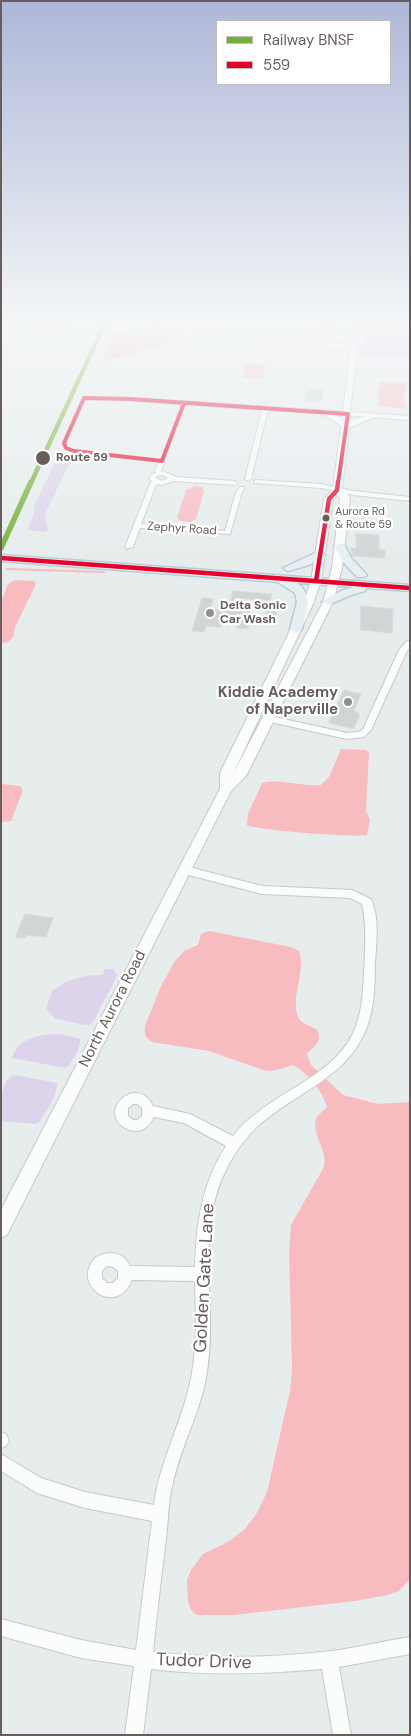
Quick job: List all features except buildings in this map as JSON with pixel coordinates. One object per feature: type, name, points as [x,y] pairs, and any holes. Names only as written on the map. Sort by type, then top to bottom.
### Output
[{"type":"main road","name":"North Aurora Road","points":[[226,789],[226,773],[310,599],[317,576],[329,499],[337,490],[349,404]]},
{"type":"main road","points":[[320,412],[335,417],[346,426],[359,418],[373,416]]},
{"type":"main road","name":"North Aurora Road","points":[[1,1229],[226,789],[240,776],[328,602],[335,578],[340,546],[344,497],[337,490]]},
{"type":"main road","points":[[340,546],[346,559],[361,575]]},
{"type":"main road","points":[[1,552],[162,559],[288,568],[317,576],[369,585],[410,588]]},
{"type":"main road","points":[[288,568],[305,563],[320,554]]},
{"type":"main road","points":[[1,558],[277,578],[317,576]]},
{"type":"main road","points":[[335,578],[361,575],[410,578]]},
{"type":"main road","points":[[277,578],[297,588],[302,593],[303,598],[296,629]]},
{"type":"main road","points":[[328,602],[347,592],[369,585]]},
{"type":"street","points":[[194,404],[410,418]]},
{"type":"street","points":[[248,478],[265,409]]},
{"type":"street","points":[[160,473],[158,472],[162,460]]},
{"type":"street","points":[[156,482],[152,478],[160,473],[169,474],[172,479]]},
{"type":"street","points":[[129,547],[153,484],[156,482],[166,482],[172,479],[235,483],[238,480],[248,478],[256,484]]},
{"type":"street","points":[[235,483],[236,486],[242,488],[256,484],[337,490],[410,500]]},
{"type":"street","name":"Zephyr Road","points":[[137,526],[228,533],[239,492],[242,488]]},
{"type":"street","points":[[270,719],[347,736],[362,735],[367,730],[408,644]]},
{"type":"street","name":"Golden Gate Lane","points":[[134,1735],[159,1514],[168,1468],[194,1398],[198,1380],[203,1334],[204,1220],[207,1201],[218,1170],[234,1143],[262,1115],[330,1068],[351,1047],[358,1035],[366,1011],[371,919],[367,902],[358,896],[345,893],[262,890],[185,870]]},
{"type":"street","points":[[150,1111],[186,1118],[234,1143]]},
{"type":"street","points":[[126,1273],[203,1274]]},
{"type":"street","points":[[1,1462],[37,1485],[85,1500],[159,1514]]},
{"type":"street","name":"Tudor Drive","points":[[1,1627],[108,1656],[216,1666],[329,1659],[410,1645]]},
{"type":"street","points":[[329,1659],[342,1735]]},
{"type":"shaded area","points":[[378,404],[405,404],[407,409],[378,406]]},
{"type":"shaded area","points":[[60,457],[70,458],[70,462],[45,514],[48,530],[44,532],[29,530],[34,514],[34,506],[54,464]]},
{"type":"shaded area","points":[[195,486],[202,487],[204,491],[196,519],[190,522],[181,521],[177,518],[186,490]]},
{"type":"shaded area","points":[[15,580],[34,581],[36,584],[15,627],[13,637],[8,642],[1,643],[1,602],[8,584]]},
{"type":"shaded area","points":[[341,749],[365,750],[369,752],[366,811],[370,820],[367,835],[306,833],[247,825],[248,814],[262,783],[275,781],[321,785],[329,777]]},
{"type":"shaded area","points":[[1,784],[20,786],[23,790],[11,821],[1,822]]},
{"type":"shaded area","points":[[209,931],[291,947],[299,951],[301,967],[296,1004],[297,1013],[302,1022],[317,1030],[319,1034],[317,1044],[307,1054],[311,1065],[343,1095],[378,1104],[410,1102],[410,1579],[399,1591],[387,1595],[355,1601],[234,1615],[197,1615],[191,1610],[188,1601],[187,1580],[191,1570],[203,1554],[228,1542],[245,1529],[257,1513],[267,1492],[290,1391],[292,1367],[289,1252],[291,1225],[324,1167],[324,1155],[315,1125],[317,1117],[327,1107],[314,1083],[293,1065],[266,1071],[209,1051],[152,1042],[146,1037],[145,1026],[161,986],[175,961],[184,951],[198,945],[201,934]]},
{"type":"shaded area","points":[[105,969],[114,969],[117,976],[93,1022],[89,1025],[54,1018],[46,1008],[52,991],[57,987],[82,977],[102,975]]},
{"type":"shaded area","points":[[61,1034],[80,1039],[76,1054],[66,1068],[12,1058],[14,1052],[22,1043],[38,1036]]},
{"type":"shaded area","points":[[14,1075],[57,1083],[56,1092],[50,1105],[37,1124],[1,1121],[1,1101],[4,1088],[9,1078]]},
{"type":"waterway","points":[[7,569],[104,572]]},
{"type":"railway","points":[[28,483],[65,404]]},
{"type":"railway","points":[[1,541],[28,482]]},
{"type":"rail line","name":"BNSF","points":[[1,548],[68,404]]},
{"type":"transit line","name":"559","points":[[81,404],[64,443],[66,448],[74,451],[162,461]]},
{"type":"transit line","name":"559","points":[[162,461],[184,404]]},
{"type":"transit line","name":"559","points":[[203,404],[348,414]]},
{"type":"transit line","name":"559","points":[[316,581],[329,499],[337,490],[348,414]]},
{"type":"transit line","name":"559","points":[[1,558],[410,588]]},
{"type":"place","name":"Route 59","points":[[43,458]]},
{"type":"place","name":"Aurora Rd & Route 59","points":[[326,518]]},
{"type":"place","name":"Delta Sonic Car Wash","points":[[210,613]]},
{"type":"place","name":"Kiddie Academy of Naperville","points":[[348,702]]}]
